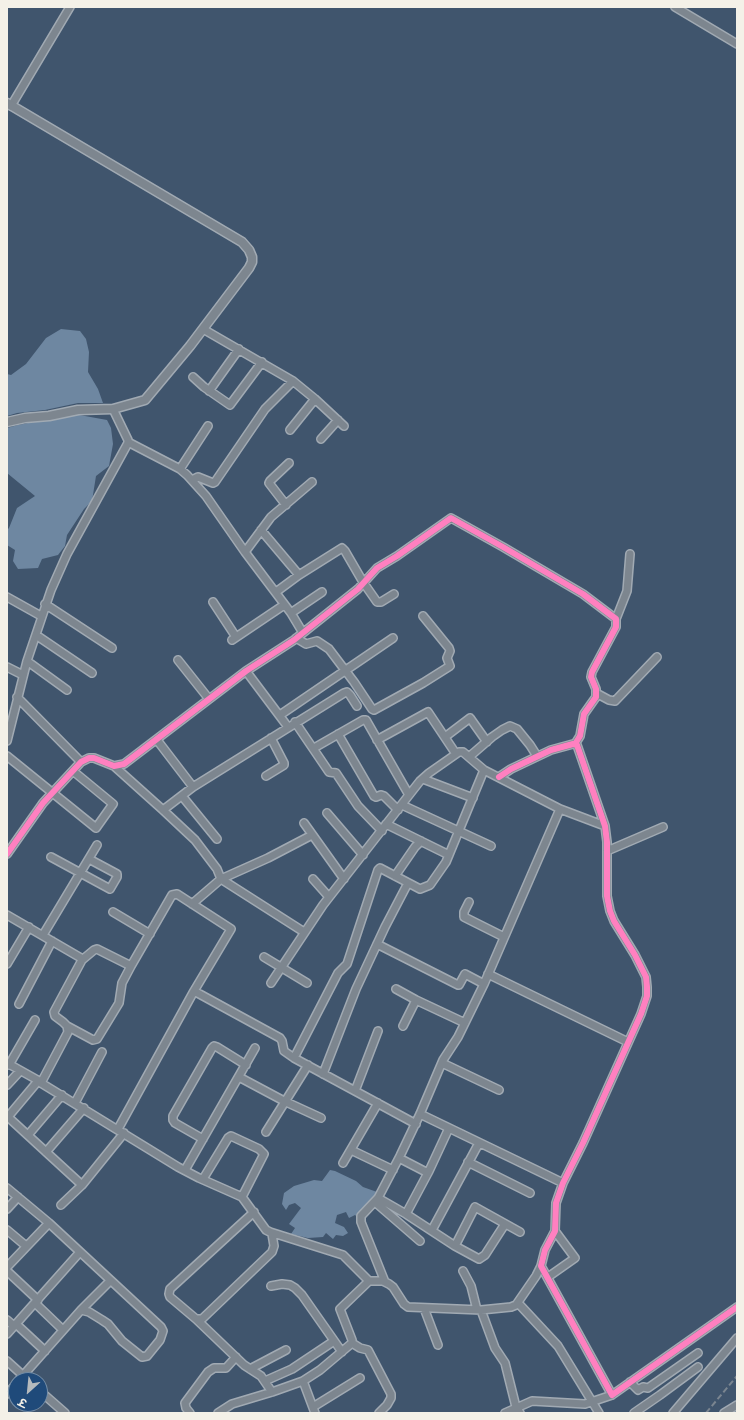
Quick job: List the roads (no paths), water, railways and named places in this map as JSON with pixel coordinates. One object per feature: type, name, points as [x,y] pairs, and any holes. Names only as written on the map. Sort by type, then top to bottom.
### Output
[{"type":"street","points":[[7,422],[78,410],[111,409],[138,403],[147,398],[203,329],[252,262],[252,257],[249,250],[242,242],[9,104],[70,7]]},
{"type":"street","points":[[675,7],[737,44]]},
{"type":"street","points":[[203,329],[293,381],[344,426]]},
{"type":"street","points":[[209,391],[239,349]]},
{"type":"street","points":[[193,377],[209,391],[230,404],[262,362]]},
{"type":"street","points":[[192,480],[198,477],[213,483],[215,482],[265,409],[293,381]]},
{"type":"street","points":[[290,430],[315,399]]},
{"type":"street","points":[[111,409],[128,442],[180,469],[206,496],[245,552],[291,613],[303,632]]},
{"type":"street","points":[[322,439],[338,420]]},
{"type":"street","points":[[180,469],[208,426]]},
{"type":"street","points":[[7,741],[26,662],[45,604],[67,554],[128,442]]},
{"type":"street","points":[[286,505],[269,483],[289,463]]},
{"type":"street","points":[[245,552],[271,517],[312,482]]},
{"type":"street","points":[[114,766],[124,764],[157,740],[246,671],[296,638],[358,588],[377,568],[452,518],[583,594],[616,618]]},
{"type":"street","points":[[261,530],[299,575]]},
{"type":"street","points":[[276,592],[299,575],[342,548],[375,600],[379,603],[394,594]]},
{"type":"street","points":[[499,777],[537,756],[551,750],[575,744],[580,736],[584,714],[596,697],[591,677],[592,672],[616,627],[616,618],[627,591],[630,554]]},
{"type":"street","points":[[291,613],[322,592]]},
{"type":"street","points":[[7,597],[41,616]]},
{"type":"street","points":[[213,602],[234,639],[284,605]]},
{"type":"street","points":[[45,604],[112,648]]},
{"type":"street","points":[[296,638],[306,644],[317,641],[329,649],[374,710],[450,666],[447,658],[450,650],[423,616]]},
{"type":"street","points":[[36,635],[92,673]]},
{"type":"street","points":[[280,715],[346,672],[393,638]]},
{"type":"street","points":[[596,693],[615,701],[658,657]]},
{"type":"street","points":[[178,660],[209,699]]},
{"type":"street","points":[[26,662],[66,690]]},
{"type":"street","points":[[7,667],[23,675]]},
{"type":"street","points":[[246,671],[288,727]]},
{"type":"street","points":[[163,810],[193,787],[295,722],[346,692],[350,695],[357,706]]},
{"type":"street","points":[[17,697],[81,762]]},
{"type":"street","points":[[377,740],[427,712],[456,754]]},
{"type":"street","points":[[445,737],[470,718],[487,742]]},
{"type":"street","points":[[314,748],[365,720],[368,722],[409,795]]},
{"type":"street","points":[[295,722],[329,772],[336,773],[358,806],[384,827],[421,841],[449,855]]},
{"type":"street","points":[[469,757],[502,730],[510,726],[517,729],[537,756]]},
{"type":"street","points":[[338,734],[374,796],[378,797],[382,795],[400,808],[459,831],[491,846]]},
{"type":"street","points":[[266,776],[283,767],[284,763],[271,738]]},
{"type":"street","points":[[157,740],[193,787]]},
{"type":"street","points":[[560,809],[484,984],[465,1023],[442,1063],[416,1124],[377,1200],[364,1212],[360,1219],[386,1282],[393,1287],[406,1306],[479,1310],[510,1307],[518,1303],[541,1266],[545,1250],[555,1231],[556,1204],[563,1183],[584,1143],[641,1014],[647,996],[648,987],[646,978],[635,955],[614,921],[610,911],[607,891],[607,851],[605,826],[575,744]]},
{"type":"street","points":[[271,983],[281,966],[329,897],[409,795],[423,779],[462,751],[484,770],[560,809],[605,826]]},
{"type":"street","points":[[7,756],[94,828],[98,828],[113,804],[73,770]]},
{"type":"street","points":[[7,854],[52,792],[81,762],[89,758],[94,758],[114,766],[163,810],[202,848],[222,879],[304,932]]},
{"type":"street","points":[[294,1058],[338,973],[347,964],[378,870],[380,868],[420,889],[430,885],[440,872],[449,855],[484,770]]},
{"type":"street","points":[[423,779],[472,798]]},
{"type":"street","points":[[182,796],[217,839]]},
{"type":"street","points":[[327,813],[363,855]]},
{"type":"street","points":[[304,823],[344,879]]},
{"type":"street","points":[[607,851],[663,827]]},
{"type":"street","points":[[192,904],[222,879],[312,835]]},
{"type":"street","points":[[395,876],[415,847],[421,841]]},
{"type":"street","points":[[43,935],[97,845]]},
{"type":"street","points":[[51,857],[108,888],[111,888],[117,874],[89,859]]},
{"type":"street","points":[[313,879],[329,897]]},
{"type":"street","points":[[323,1074],[356,989],[408,883]]},
{"type":"street","points":[[61,1205],[82,1185],[121,1131],[194,990],[231,929],[177,894],[172,895],[122,983],[119,1003],[97,1039],[93,1040],[67,1026],[55,1016],[54,1012],[82,960],[94,950],[97,949],[131,966]]},
{"type":"street","points":[[470,902],[464,912],[464,917],[504,937]]},
{"type":"street","points":[[113,912],[150,934]]},
{"type":"street","points":[[7,915],[43,935],[82,960]]},
{"type":"street","points":[[7,964],[29,927]]},
{"type":"street","points":[[19,1004],[52,941]]},
{"type":"street","points":[[377,944],[458,986],[465,974],[484,984]]},
{"type":"street","points":[[264,957],[307,983]]},
{"type":"street","points":[[488,974],[628,1042]]},
{"type":"street","points":[[396,989],[465,1023]]},
{"type":"street","points":[[194,990],[280,1038],[284,1051],[294,1058],[416,1124]]},
{"type":"street","points":[[403,1026],[416,1000]]},
{"type":"street","points":[[35,1020],[8,1064],[75,1102],[185,1170],[242,1197],[266,1230],[272,1234],[343,1255],[368,1281],[386,1282]]},
{"type":"street","points":[[67,1026],[67,1035],[39,1082],[7,1118],[28,1135],[82,1185]]},
{"type":"street","points":[[355,1091],[378,1031]]},
{"type":"street","points":[[203,1138],[175,1123],[173,1116],[212,1048],[214,1046],[217,1047],[246,1064]]},
{"type":"street","points":[[185,1170],[255,1048]]},
{"type":"street","points":[[75,1102],[102,1052]]},
{"type":"street","points":[[442,1063],[499,1090]]},
{"type":"street","points":[[266,1132],[284,1101],[308,1065]]},
{"type":"street","points":[[7,1085],[20,1071]]},
{"type":"street","points":[[239,1077],[284,1101],[321,1118]]},
{"type":"street","points":[[28,1135],[62,1095]]},
{"type":"street","points":[[344,1163],[378,1103]]},
{"type":"street","points":[[46,1152],[84,1108]]},
{"type":"street","points":[[420,1114],[563,1183]]},
{"type":"street","points":[[406,1214],[428,1173],[449,1128]]},
{"type":"street","points":[[203,1179],[228,1138],[231,1136],[259,1149],[264,1154],[242,1197]]},
{"type":"street","points":[[432,1230],[479,1143]]},
{"type":"street","points":[[352,1150],[392,1170]]},
{"type":"street","points":[[399,1158],[428,1173]]},
{"type":"street","points":[[468,1162],[530,1193]]},
{"type":"street","points":[[7,1188],[49,1223],[161,1327],[163,1331],[160,1340],[145,1357],[138,1355],[122,1341],[108,1324],[88,1312],[81,1310]]},
{"type":"street","points":[[7,1209],[18,1197]]},
{"type":"street","points":[[377,1200],[406,1214],[455,1246],[477,1258],[485,1255],[505,1224]]},
{"type":"street","points":[[377,1200],[420,1241]]},
{"type":"street","points":[[455,1246],[475,1207],[520,1232]]},
{"type":"street","points":[[254,1212],[169,1292],[170,1297],[196,1319],[236,1357],[261,1376],[272,1392]]},
{"type":"street","points":[[7,1267],[49,1223]]},
{"type":"street","points":[[7,1230],[26,1246]]},
{"type":"street","points":[[548,1277],[575,1258],[555,1231]]},
{"type":"street","points":[[196,1319],[202,1319],[272,1252],[274,1246],[272,1234]]},
{"type":"street","points":[[7,1334],[80,1252]]},
{"type":"street","points":[[541,1266],[612,1395]]},
{"type":"street","points":[[463,1271],[471,1286],[479,1310],[495,1348],[505,1363],[518,1410]]},
{"type":"street","points":[[7,1272],[63,1330]]},
{"type":"street","points":[[28,1372],[45,1350],[81,1310],[110,1281]]},
{"type":"street","points":[[368,1281],[340,1309],[352,1343],[360,1348],[368,1350],[391,1394],[391,1398],[387,1405],[379,1413]]},
{"type":"street","points":[[271,1286],[282,1284],[290,1285],[302,1294],[342,1352]]},
{"type":"street","points":[[518,1303],[555,1342],[599,1413]]},
{"type":"street","points":[[505,1413],[518,1410],[532,1401],[586,1404],[612,1395],[737,1307]]},
{"type":"street","points":[[424,1308],[438,1346]]},
{"type":"street","points":[[7,1320],[45,1350]]},
{"type":"street","points":[[673,1413],[737,1338]]},
{"type":"street","points":[[265,1381],[292,1369],[334,1341]]},
{"type":"street","points":[[218,1413],[232,1404],[303,1381],[320,1370],[352,1343]]},
{"type":"street","points":[[250,1369],[286,1350]]},
{"type":"street","points":[[630,1382],[638,1390],[643,1387],[648,1388],[698,1353]]},
{"type":"street","points":[[190,1413],[185,1404],[208,1372],[214,1368],[226,1368],[236,1357]]},
{"type":"street","points":[[7,1361],[18,1372]]},
{"type":"street","points":[[633,1411],[660,1395],[698,1366]]},
{"type":"street","points":[[303,1381],[314,1410],[360,1378]]},
{"type":"street","points":[[48,1397],[65,1413]]},
{"type":"street","points":[[724,1413],[737,1405]]},
{"type":"water","points":[[61,329],[80,331],[86,339],[89,352],[88,372],[98,389],[103,403],[78,403],[7,416],[7,374],[11,375],[26,364],[46,338]]},
{"type":"water","points":[[74,414],[107,420],[111,428],[113,444],[109,466],[96,476],[92,501],[84,509],[67,535],[65,546],[58,555],[42,559],[38,568],[18,569],[13,561],[15,550],[7,545],[7,530],[17,508],[35,496],[7,473],[7,428]]},
{"type":"water","points":[[330,1170],[356,1181],[363,1187],[377,1192],[381,1196],[364,1215],[365,1224],[355,1215],[349,1218],[346,1212],[337,1215],[335,1223],[344,1227],[348,1233],[343,1236],[336,1235],[333,1239],[326,1233],[323,1237],[308,1238],[291,1234],[295,1228],[289,1224],[301,1208],[295,1203],[289,1205],[286,1210],[282,1204],[284,1193],[294,1186],[314,1180],[322,1181]]},
{"type":"railway","points":[[706,1413],[737,1376]]}]
